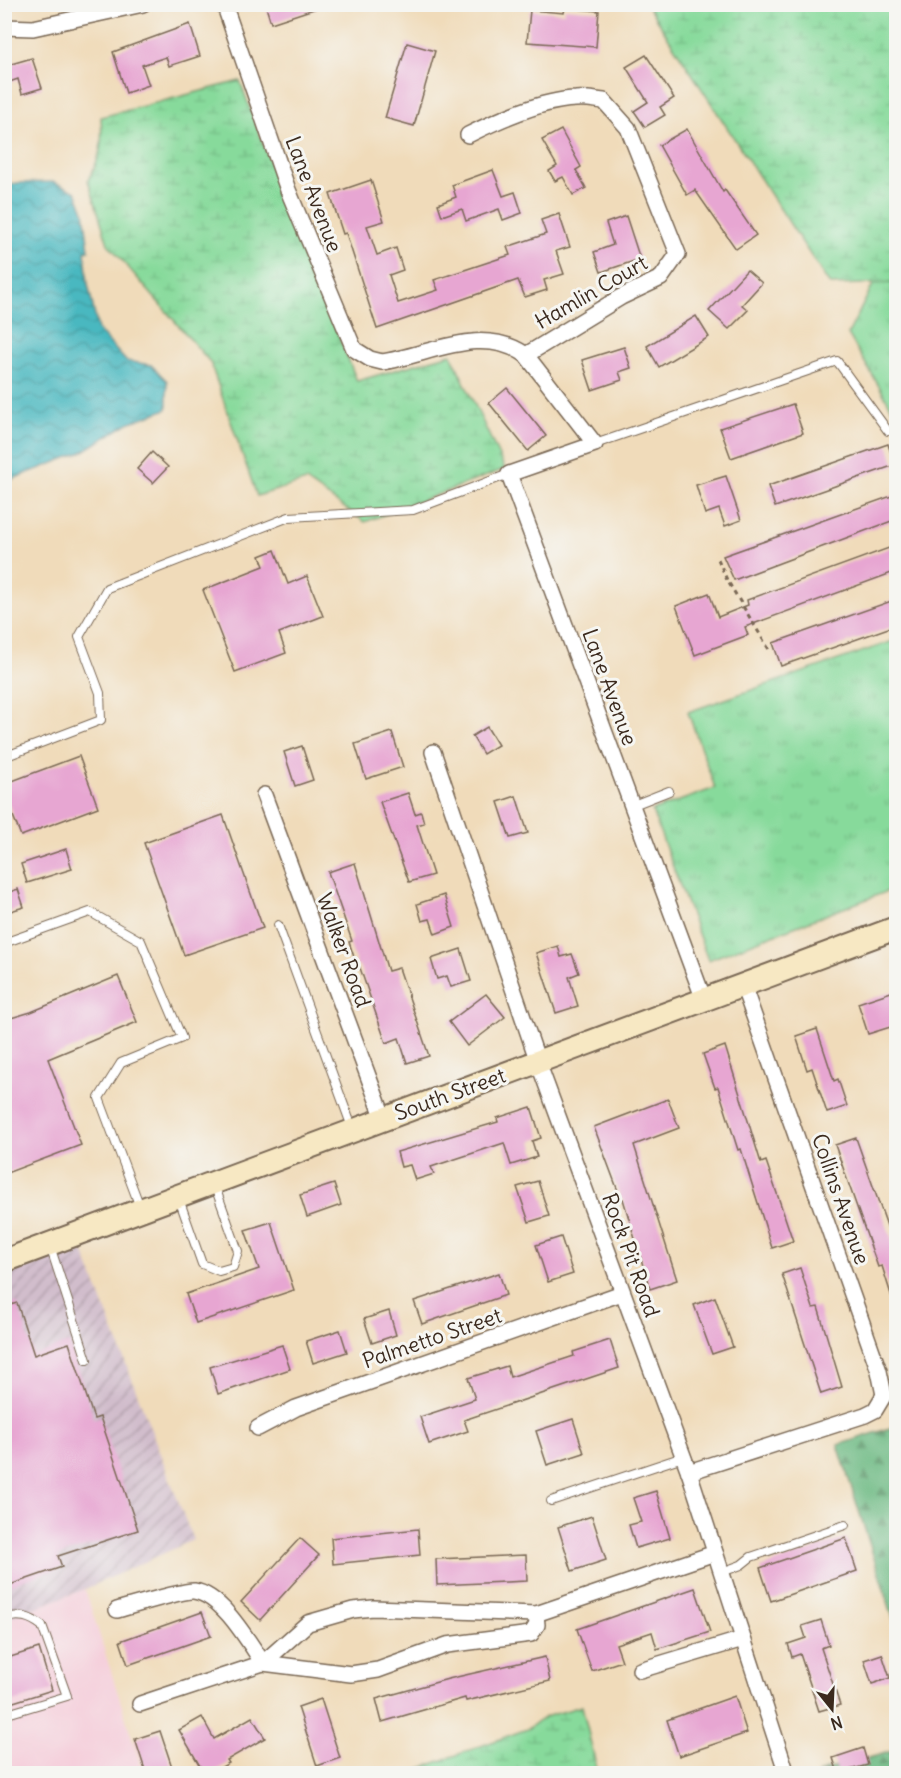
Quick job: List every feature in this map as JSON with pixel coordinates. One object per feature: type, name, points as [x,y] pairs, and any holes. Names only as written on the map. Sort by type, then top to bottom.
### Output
[{"type":"main road","name":"South Street","points":[[4,1261],[743,985],[894,934]]},
{"type":"street","points":[[4,27],[33,28],[143,4]]},
{"type":"street","name":"Lane Avenue","points":[[224,4],[288,190],[354,349],[370,359],[382,362],[401,359],[464,341],[501,343],[526,355]]},
{"type":"street","name":"Hamlin Court","points":[[468,135],[500,119],[546,105],[575,99],[604,101],[628,128],[678,254],[661,278],[621,297],[526,355]]},
{"type":"street","points":[[509,474],[595,444],[526,355]]},
{"type":"street","name":"Lane Avenue","points":[[509,474],[704,1000]]},
{"type":"street","name":"Rock Pit Road","points":[[434,752],[538,1062],[689,1472],[787,1773]]},
{"type":"street","name":"Walker Road","points":[[264,795],[384,1119]]},
{"type":"street","name":"Collins Avenue","points":[[689,1472],[865,1415],[875,1410],[884,1395],[879,1371],[743,985]]},
{"type":"street","name":"Palmetto Street","points":[[258,1428],[296,1408],[622,1293]]},
{"type":"street","points":[[140,1704],[263,1663],[308,1623],[353,1610],[373,1608],[536,1614],[715,1553]]},
{"type":"street","points":[[117,1610],[194,1592],[213,1601],[230,1614],[263,1663],[351,1674],[378,1670],[447,1645],[531,1634],[537,1626],[536,1614]]},
{"type":"street","points":[[640,1670],[743,1639]]},
{"type":"lane","points":[[595,444],[837,361],[888,431]]},
{"type":"lane","points":[[4,757],[101,720],[100,693],[79,637],[106,588],[290,517],[413,510],[509,474]]},
{"type":"lane","points":[[631,806],[669,791]]},
{"type":"lane","points":[[4,943],[90,912],[141,941],[182,1038],[121,1063],[99,1098],[141,1210]]},
{"type":"lane","points":[[278,926],[353,1131]]},
{"type":"lane","points":[[178,1197],[202,1264],[219,1271],[233,1267],[238,1251],[214,1183]]},
{"type":"lane","points":[[49,1244],[87,1360]]},
{"type":"lane","points":[[551,1501],[683,1457]]},
{"type":"lane","points":[[722,1572],[741,1565],[751,1557],[845,1525]]},
{"type":"lane","points":[[4,1619],[21,1615],[34,1619],[42,1626],[67,1696],[4,1715]]},
{"type":"path","points":[[718,559],[727,580],[770,651]]},
{"type":"shaded area","points":[[82,1248],[193,1540],[85,1589],[5,1619],[5,1275]]},
{"type":"shaded area","points":[[85,1589],[143,1773],[5,1774],[5,1619]]},
{"type":"green space","points":[[647,5],[896,5],[896,283],[830,285]]},
{"type":"green space","points":[[240,81],[281,193],[357,381],[451,354],[505,469],[365,522],[306,481],[257,496],[210,362],[108,244],[88,180],[96,165],[100,150],[101,117]]},
{"type":"green space","points":[[874,283],[896,283],[896,415],[848,334]]},
{"type":"green space","points":[[896,640],[896,888],[708,960],[652,811],[715,788],[688,712]]},
{"type":"green space","points":[[896,1426],[896,1627],[838,1445]]},
{"type":"green space","points":[[582,1706],[598,1773],[408,1773],[527,1729],[545,1717]]},
{"type":"green space","points":[[896,1750],[896,1773],[817,1773]]},
{"type":"water","points":[[54,182],[76,192],[84,211],[89,250],[85,251],[88,284],[98,330],[126,361],[151,365],[167,381],[167,409],[128,423],[82,452],[5,482],[5,186],[17,183]]},
{"type":"building","points":[[265,4],[320,4],[320,7],[271,23]]},
{"type":"building","points":[[565,8],[599,11],[596,47],[527,42],[530,10],[564,13]]},
{"type":"building","points":[[190,24],[200,56],[169,66],[166,57],[142,65],[149,85],[126,93],[113,52]]},
{"type":"building","points":[[407,43],[435,51],[414,126],[385,118]]},
{"type":"building","points":[[646,55],[674,98],[660,107],[665,115],[645,127],[634,111],[648,102],[626,67]]},
{"type":"building","points":[[32,58],[42,88],[22,94],[18,79],[4,84],[4,66]]},
{"type":"building","points":[[687,129],[723,192],[725,190],[756,235],[736,249],[695,190],[687,195],[659,145]]},
{"type":"building","points":[[561,130],[581,167],[576,170],[586,188],[573,195],[563,177],[555,181],[549,171],[557,166],[542,140]]},
{"type":"building","points":[[493,170],[503,196],[515,192],[522,213],[503,220],[499,209],[466,221],[462,209],[442,216],[438,204],[456,197],[452,185]]},
{"type":"building","points":[[371,180],[384,221],[367,226],[377,255],[396,248],[403,270],[389,275],[398,303],[438,290],[434,280],[510,255],[507,247],[546,234],[541,220],[559,214],[570,247],[556,251],[564,274],[544,280],[547,290],[525,297],[518,280],[377,329],[346,233],[343,234],[330,194]]},
{"type":"building","points":[[626,216],[640,259],[601,272],[594,252],[613,245],[606,223]]},
{"type":"building","points":[[747,270],[762,283],[742,305],[748,310],[729,329],[709,311]]},
{"type":"building","points":[[696,316],[709,337],[659,367],[647,346]]},
{"type":"building","points":[[624,347],[631,368],[619,372],[622,380],[592,390],[582,360]]},
{"type":"building","points":[[507,388],[546,436],[528,451],[489,403]]},
{"type":"building","points":[[793,404],[803,433],[731,458],[720,428]]},
{"type":"building","points":[[888,444],[895,465],[775,507],[768,486]]},
{"type":"building","points":[[152,452],[168,467],[153,483],[137,469]]},
{"type":"building","points":[[726,476],[741,520],[725,526],[719,509],[705,514],[696,485]]},
{"type":"building","points":[[897,494],[897,519],[734,580],[723,556]]},
{"type":"building","points":[[897,545],[897,571],[745,627],[748,635],[695,655],[676,606],[709,593],[718,617],[748,605],[747,600]]},
{"type":"building","points":[[275,550],[288,584],[307,576],[323,616],[279,633],[286,653],[235,672],[203,590],[264,566],[260,556]]},
{"type":"building","points":[[897,599],[897,625],[781,666],[773,643]]},
{"type":"building","points":[[487,727],[498,745],[483,754],[472,736]]},
{"type":"building","points":[[392,732],[403,767],[366,779],[355,744]]},
{"type":"building","points":[[302,746],[313,780],[295,786],[284,752]]},
{"type":"building","points":[[79,756],[98,807],[21,836],[4,793],[4,784]]},
{"type":"building","points":[[408,793],[415,814],[421,812],[424,823],[417,825],[433,875],[409,882],[380,802]]},
{"type":"building","points":[[516,796],[528,833],[510,838],[498,802]]},
{"type":"building","points":[[223,815],[263,928],[184,955],[144,843]]},
{"type":"building","points":[[66,849],[72,869],[27,883],[21,864]]},
{"type":"building","points":[[355,863],[388,971],[399,968],[429,1056],[407,1063],[399,1038],[386,1043],[359,965],[357,966],[349,942],[352,941],[328,872]]},
{"type":"building","points":[[18,889],[24,907],[4,913],[4,894]]},
{"type":"building","points":[[444,895],[454,927],[435,934],[430,919],[422,921],[417,904]]},
{"type":"building","points":[[558,946],[561,957],[572,954],[579,973],[569,977],[578,1006],[556,1013],[536,953]]},
{"type":"building","points":[[461,949],[471,981],[451,987],[447,976],[437,979],[431,959]]},
{"type":"building","points":[[118,976],[137,1022],[48,1059],[81,1145],[4,1174],[4,1020],[31,1012]]},
{"type":"building","points":[[897,990],[897,1025],[868,1034],[858,1003]]},
{"type":"building","points":[[486,994],[505,1017],[467,1046],[449,1022]]},
{"type":"building","points":[[817,1029],[834,1081],[838,1079],[847,1106],[827,1113],[812,1068],[807,1070],[796,1036]]},
{"type":"building","points":[[725,1046],[761,1163],[766,1161],[793,1241],[772,1248],[741,1149],[738,1150],[718,1087],[715,1088],[703,1054]]},
{"type":"building","points":[[668,1099],[679,1128],[634,1145],[677,1280],[650,1289],[623,1199],[621,1199],[594,1127]]},
{"type":"building","points":[[531,1107],[541,1138],[532,1141],[537,1157],[511,1165],[504,1143],[431,1167],[434,1174],[415,1180],[410,1165],[401,1167],[397,1152],[498,1122],[497,1118]]},
{"type":"building","points":[[856,1138],[897,1254],[897,1304],[894,1304],[882,1266],[878,1267],[835,1145]]},
{"type":"building","points":[[538,1181],[549,1216],[529,1222],[517,1187]]},
{"type":"building","points":[[334,1184],[341,1205],[307,1217],[300,1195]]},
{"type":"building","points":[[271,1222],[294,1290],[196,1323],[186,1294],[259,1269],[245,1230]]},
{"type":"building","points":[[561,1237],[573,1274],[548,1282],[536,1245]]},
{"type":"building","points":[[800,1268],[813,1308],[818,1307],[842,1387],[821,1394],[782,1274]]},
{"type":"building","points":[[499,1273],[506,1295],[422,1324],[414,1301]]},
{"type":"building","points":[[715,1297],[733,1347],[712,1354],[694,1305]]},
{"type":"building","points":[[17,1303],[34,1355],[69,1343],[94,1419],[100,1417],[138,1530],[58,1556],[62,1567],[4,1587],[4,1307]]},
{"type":"building","points":[[389,1311],[396,1335],[372,1343],[364,1319]]},
{"type":"building","points":[[340,1330],[347,1352],[313,1363],[306,1341]]},
{"type":"building","points":[[610,1340],[619,1368],[464,1420],[468,1431],[429,1444],[420,1417],[475,1399],[468,1378],[507,1366],[510,1377],[574,1356],[573,1352]]},
{"type":"building","points":[[282,1345],[290,1369],[218,1394],[210,1367]]},
{"type":"building","points":[[573,1419],[584,1453],[547,1465],[536,1431]]},
{"type":"building","points":[[656,1491],[670,1538],[636,1548],[629,1525],[641,1522],[633,1498]]},
{"type":"building","points":[[592,1516],[606,1560],[572,1571],[558,1527]]},
{"type":"building","points":[[418,1529],[420,1555],[333,1564],[331,1538]]},
{"type":"building","points":[[300,1538],[319,1555],[260,1620],[241,1602]]},
{"type":"building","points":[[846,1538],[857,1571],[771,1601],[760,1568]]},
{"type":"building","points":[[526,1555],[527,1581],[437,1585],[436,1559]]},
{"type":"building","points":[[695,1588],[710,1632],[657,1649],[652,1632],[616,1644],[622,1661],[592,1671],[577,1629]]},
{"type":"building","points":[[202,1612],[211,1636],[128,1665],[120,1641]]},
{"type":"building","points":[[821,1620],[829,1645],[821,1648],[840,1705],[819,1711],[800,1654],[792,1657],[788,1644],[806,1638],[802,1626]]},
{"type":"building","points":[[39,1648],[52,1690],[4,1705],[4,1659]]},
{"type":"building","points":[[882,1654],[890,1678],[872,1684],[864,1660]]},
{"type":"building","points":[[545,1657],[550,1681],[466,1701],[465,1698],[382,1722],[376,1699],[448,1679]]},
{"type":"building","points":[[735,1696],[747,1733],[679,1756],[667,1720]]},
{"type":"building","points":[[321,1699],[340,1758],[317,1766],[298,1707]]},
{"type":"building","points":[[202,1717],[214,1739],[252,1717],[265,1738],[227,1760],[229,1763],[211,1773],[204,1773],[179,1730]]},
{"type":"building","points":[[160,1731],[174,1773],[146,1773],[135,1739]]},
{"type":"building","points":[[863,1748],[868,1765],[838,1773],[833,1758]]}]
